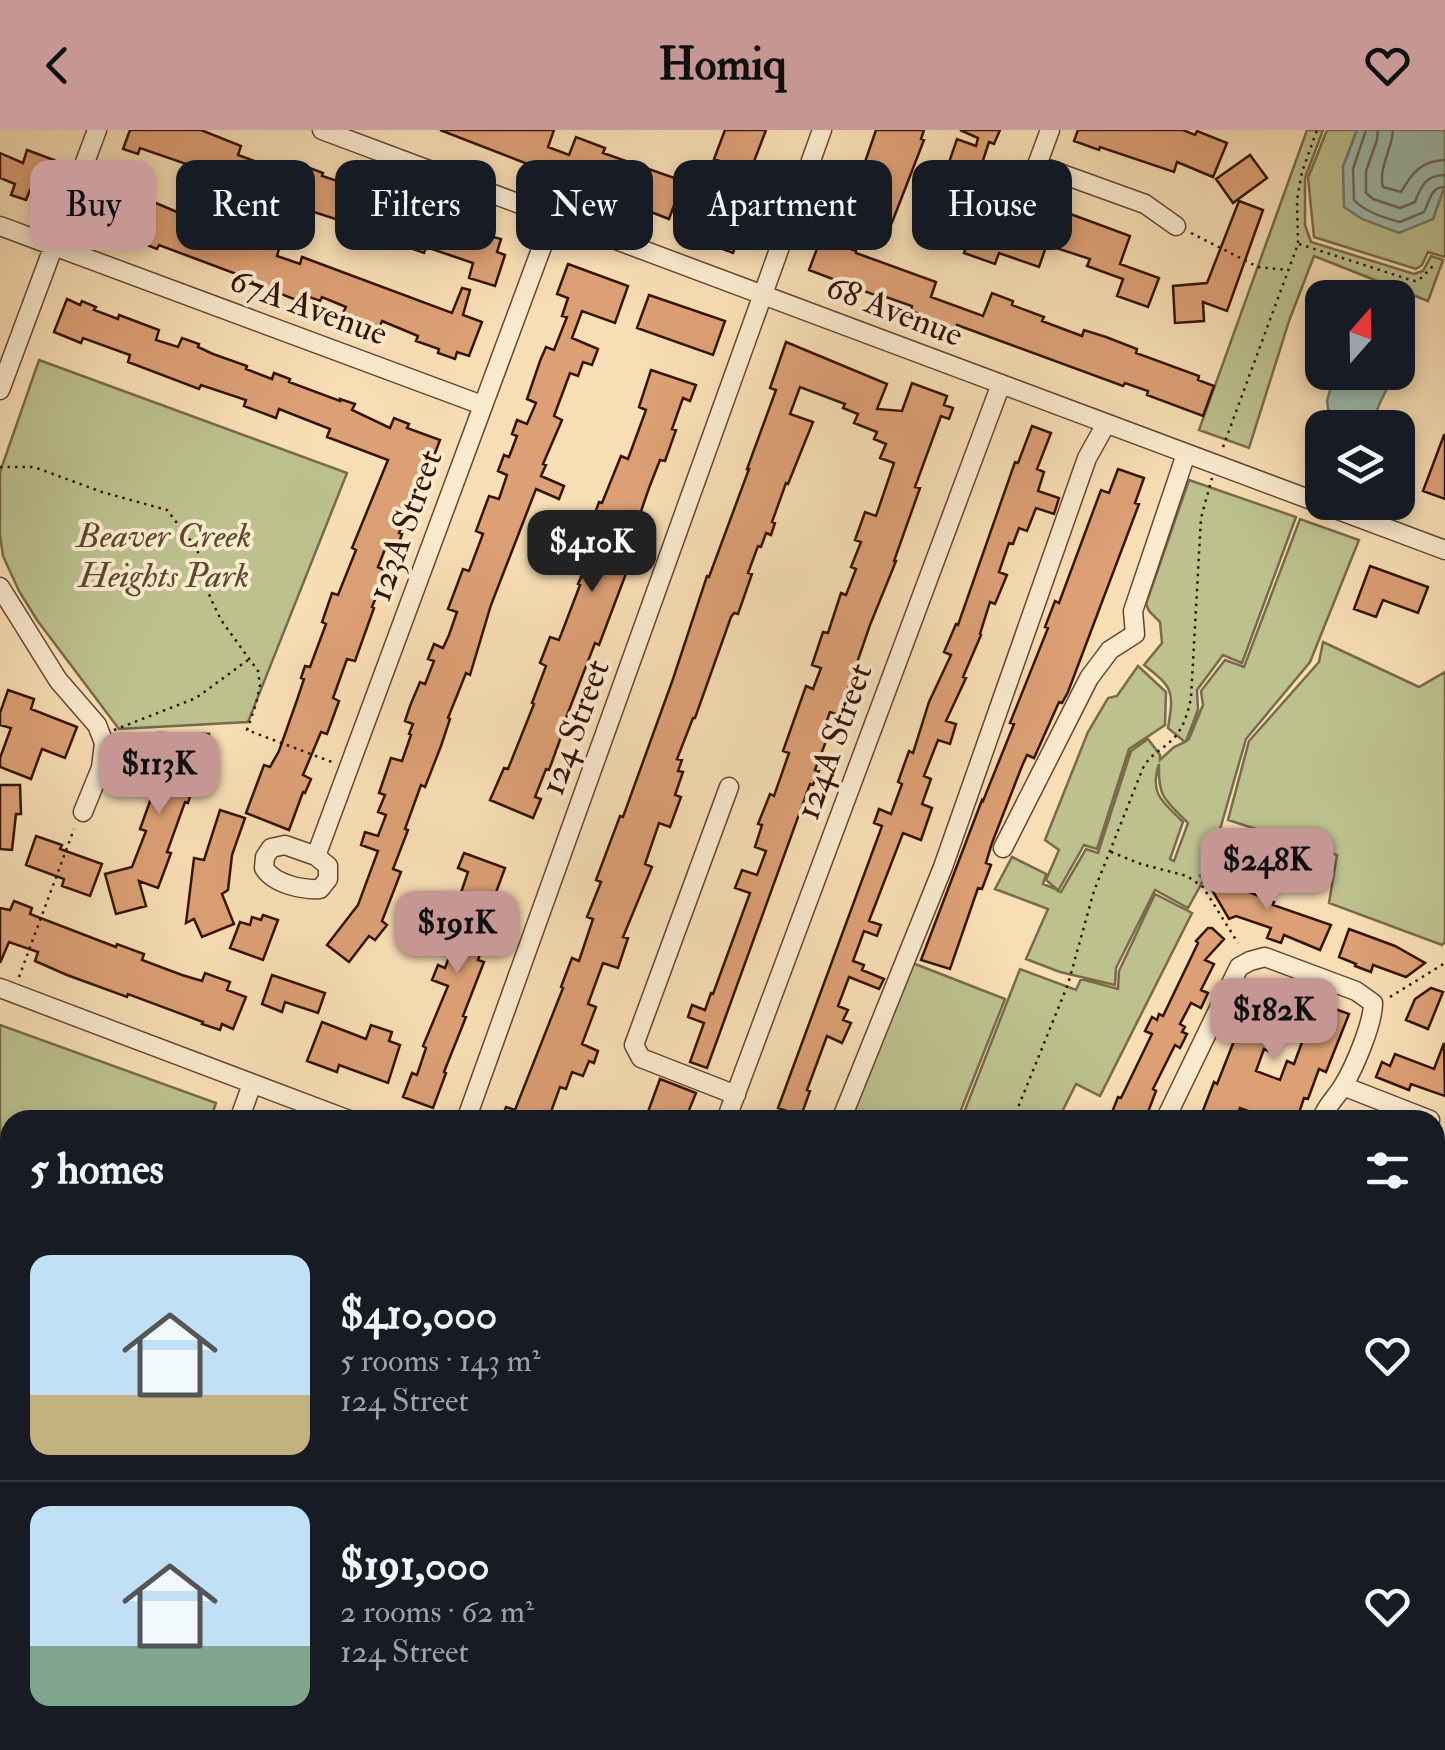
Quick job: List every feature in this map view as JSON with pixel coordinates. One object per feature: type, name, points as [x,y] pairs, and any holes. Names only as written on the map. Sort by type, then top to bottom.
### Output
[{"type":"street","points":[[86,160],[97,130]]},
{"type":"street","name":"68 Avenue","points":[[323,130],[516,203]]},
{"type":"street","name":"124 Street","points":[[470,1110],[822,130]]},
{"type":"street","points":[[1050,130],[1037,165],[1145,204],[1176,226]]},
{"type":"street","name":"67A Avenue","points":[[0,226],[30,237]]},
{"type":"street","points":[[0,390],[52,250]]},
{"type":"street","name":"67A Avenue","points":[[64,250],[482,405]]},
{"type":"street","name":"123A Street","points":[[316,856],[541,250]]},
{"type":"street","name":"68 Avenue","points":[[642,250],[1445,550]]},
{"type":"street","name":"124A Street","points":[[730,1110],[1001,384]]},
{"type":"street","points":[[845,1110],[943,867],[1081,476],[1106,424]]},
{"type":"street","points":[[1002,848],[1090,678],[1110,650],[1135,634],[1133,610],[1186,454]]},
{"type":"street","points":[[0,587],[58,680],[97,725],[104,744],[101,768],[78,820]]},
{"type":"street","points":[[729,787],[634,1045],[641,1058],[736,1095]]},
{"type":"street","points":[[1170,1110],[1239,967],[1265,957],[1381,1000],[1343,1086],[1324,1110]]},
{"type":"street","points":[[0,988],[322,1110]]},
{"type":"street","points":[[243,1110],[252,1084]]},
{"type":"street","points":[[1343,1086],[1404,1110]]},
{"type":"path","points":[[1220,455],[1298,244],[1297,200],[1317,130]]},
{"type":"path","points":[[1176,226],[1258,267],[1289,270]]},
{"type":"path","points":[[1298,244],[1414,281],[1436,264]]},
{"type":"path","points":[[0,467],[34,467],[167,510],[197,549],[210,598],[221,620],[258,671],[260,684],[247,730],[338,764]]},
{"type":"path","points":[[1018,1110],[1068,984],[1094,891],[1146,761],[1176,736],[1191,698],[1201,518],[1213,475]]},
{"type":"path","points":[[113,730],[196,698],[248,659]]},
{"type":"path","points":[[18,979],[78,820]]},
{"type":"path","points":[[1110,851],[1187,876],[1203,886],[1238,943]]},
{"type":"path","points":[[1381,1000],[1445,963]]},
{"type":"green space","points":[[1307,130],[1323,130],[1305,178],[1305,225],[1311,242],[1414,274],[1423,271],[1431,256],[1443,260],[1428,301],[1415,296],[1415,280],[1375,280],[1314,256],[1249,448],[1199,430]]},
{"type":"green space","points":[[1327,130],[1357,130],[1343,167],[1433,219],[1445,185],[1445,257],[1428,252],[1416,269],[1314,237],[1308,178]]},
{"type":"green space","name":"Beaver Creek Heights Park","points":[[39,360],[347,473],[248,722],[119,729],[19,591],[3,556],[0,472]]},
{"type":"green space","points":[[1189,480],[1296,517],[1242,663],[1223,655],[1197,690],[1198,710],[1186,741],[1203,705],[1201,691],[1225,660],[1244,667],[1300,519],[1359,540],[1310,662],[1246,739],[1206,878],[1199,875],[1204,879],[1188,908],[1155,890],[1116,968],[1115,985],[1026,959],[1048,909],[995,889],[1012,857],[1046,874],[1043,884],[1058,890],[1046,880],[1059,850],[1045,840],[1088,732],[1108,698],[1117,696],[1138,666],[1166,692],[1165,725],[1129,749],[1097,849],[1084,845],[1058,891],[1061,892],[1086,849],[1098,853],[1131,751],[1148,739],[1160,760],[1185,742],[1168,728],[1170,692],[1144,665],[1162,643],[1160,622],[1146,604]],"holes":[[[1159,764],[1164,798],[1188,823],[1174,861],[1170,859],[1183,822],[1157,790]]]},
{"type":"green space","points":[[1323,642],[1419,687],[1445,672],[1442,945],[1329,903],[1337,855],[1228,820],[1249,741],[1319,662]]},
{"type":"green space","points":[[1155,894],[1192,913],[1100,1096],[1076,1084],[1063,1110],[965,1110],[1020,969],[1076,990],[1081,979],[1118,989],[1119,971]]},
{"type":"green space","points":[[910,962],[1005,999],[961,1110],[855,1110]]},
{"type":"green space","points":[[0,1025],[216,1103],[214,1110],[0,1110]]},
{"type":"water","points":[[1357,130],[1445,130],[1445,185],[1433,219],[1399,233],[1362,219],[1344,207],[1343,167]]},
{"type":"water","points":[[1330,390],[1386,390],[1378,410],[1328,410]]},
{"type":"building","points":[[130,130],[201,130],[241,146],[238,155],[252,160],[176,160],[140,148],[138,154],[123,149]]},
{"type":"building","points":[[440,130],[554,130],[548,147],[569,155],[576,137],[623,160],[517,160]]},
{"type":"building","points":[[725,130],[766,130],[755,160],[714,159]]},
{"type":"building","points":[[876,130],[924,130],[924,140],[916,160],[912,160],[912,171],[892,223],[892,160],[866,160]]},
{"type":"building","points":[[960,130],[1000,130],[994,144],[989,142],[983,160],[950,160],[957,139],[976,146],[978,138]]},
{"type":"building","points":[[1078,130],[1183,130],[1195,135],[1197,131],[1227,143],[1213,177],[1177,162],[1174,172],[1100,147],[1099,150],[1074,141]]},
{"type":"building","points":[[27,150],[54,160],[30,160],[26,200],[11,195],[15,184],[0,178],[0,153],[23,163]]},
{"type":"building","points":[[1250,155],[1267,178],[1233,203],[1216,179]]},
{"type":"building","points":[[315,170],[335,180],[335,219],[315,212]]},
{"type":"building","points":[[653,170],[673,178],[669,219],[653,213]]},
{"type":"building","points":[[1239,201],[1263,210],[1227,311],[1203,302],[1204,321],[1175,323],[1173,286],[1207,283]]},
{"type":"building","points":[[156,203],[176,212],[176,250],[279,250],[277,256],[300,264],[302,257],[452,313],[462,288],[470,290],[463,315],[482,322],[469,356],[457,352],[455,359],[416,341],[418,336],[382,321],[378,331],[363,325],[342,315],[346,307],[322,297],[320,301],[304,295],[301,302],[159,245],[157,249]]},
{"type":"building","points":[[1072,215],[1130,236],[1120,264],[1159,278],[1148,307],[1117,296],[1123,279],[1087,266],[1090,259],[1062,250],[1072,250]]},
{"type":"building","points":[[496,238],[501,239],[497,252],[505,255],[495,286],[469,278],[473,263],[435,250],[496,250]]},
{"type":"building","points":[[816,250],[853,250],[936,282],[931,297],[983,316],[992,293],[1044,317],[1042,321],[1082,336],[1084,330],[1106,337],[1214,386],[1203,416],[1147,395],[1148,391],[1125,383],[1123,386],[957,325],[955,333],[926,322],[928,317],[911,311],[912,306],[809,270]]},
{"type":"building","points":[[1045,250],[1039,267],[999,253],[995,264],[964,253]]},
{"type":"building","points":[[568,264],[628,286],[615,323],[582,311],[572,338],[598,349],[592,365],[583,362],[578,376],[570,373],[554,416],[562,420],[541,476],[564,486],[559,499],[536,489],[491,605],[470,675],[466,673],[425,787],[421,785],[405,829],[408,830],[393,869],[401,872],[382,921],[387,925],[375,940],[369,936],[349,962],[327,945],[358,905],[378,851],[361,845],[365,832],[378,836],[386,815],[378,812],[385,795],[379,793],[391,758],[402,761],[413,724],[405,721],[410,706],[434,661],[428,659],[434,644],[443,648],[449,635],[457,612],[448,609],[463,569],[469,571],[483,534],[476,531],[489,496],[499,499],[507,475],[498,471],[517,436],[512,434],[517,420],[527,424],[536,403],[527,399],[540,361],[546,347],[554,350],[567,317],[562,316],[568,298],[557,294]]},
{"type":"building","points":[[649,295],[725,321],[713,355],[637,328]]},
{"type":"building","points":[[67,299],[159,330],[156,340],[178,347],[182,338],[272,379],[274,373],[290,379],[289,382],[355,404],[352,410],[390,428],[394,418],[409,424],[407,428],[440,440],[432,461],[437,463],[431,479],[421,476],[397,548],[387,544],[378,567],[387,571],[355,661],[347,659],[333,698],[339,701],[327,734],[321,732],[303,775],[311,779],[289,830],[246,813],[264,765],[270,767],[279,751],[305,666],[310,667],[326,624],[322,622],[332,593],[338,595],[356,550],[352,548],[388,460],[327,437],[330,429],[279,409],[276,418],[244,406],[246,400],[201,385],[199,389],[128,362],[130,355],[54,332]]},
{"type":"building","points":[[786,342],[887,384],[877,409],[902,411],[912,383],[947,396],[944,405],[953,408],[949,419],[941,416],[915,487],[920,488],[896,561],[839,715],[830,712],[822,734],[828,736],[815,770],[819,771],[813,785],[810,784],[707,1068],[690,1062],[704,1023],[688,1017],[692,1005],[705,1010],[713,994],[750,893],[735,888],[742,870],[757,875],[766,851],[755,847],[762,825],[758,824],[770,794],[774,796],[789,753],[783,751],[806,686],[813,689],[821,668],[812,665],[823,632],[828,633],[841,593],[846,595],[856,569],[851,567],[861,542],[855,540],[865,512],[876,516],[894,463],[880,458],[886,444],[874,439],[877,432],[854,423],[858,414],[843,408],[845,404],[800,387],[790,414],[813,422],[786,483],[771,535],[766,533],[761,547],[758,546],[738,614],[731,617],[677,759],[682,760],[678,771],[683,772],[675,795],[681,797],[670,827],[659,823],[645,864],[652,867],[623,937],[628,938],[618,968],[603,963],[588,1004],[596,1007],[582,1044],[598,1051],[594,1063],[589,1061],[583,1076],[572,1072],[566,1089],[560,1087],[552,1110],[515,1110],[572,958],[579,961],[593,919],[587,917],[601,882],[596,880],[620,816],[623,817],[707,576],[749,469],[776,390],[770,388]]},
{"type":"building","points":[[651,370],[696,385],[690,401],[683,398],[665,461],[660,460],[649,488],[624,561],[630,563],[535,797],[541,799],[533,818],[490,800],[504,768],[508,769],[534,704],[546,666],[540,663],[550,637],[559,640],[583,573],[593,576],[606,542],[587,535],[621,456],[628,459],[646,410],[639,407]]},
{"type":"building","points":[[1032,426],[1051,433],[1037,469],[1044,472],[1038,491],[1059,498],[1054,514],[1036,508],[1027,531],[1019,528],[1013,544],[1009,543],[999,572],[1007,575],[995,604],[990,602],[963,677],[966,678],[946,721],[956,724],[950,744],[938,740],[924,776],[931,779],[922,804],[932,808],[921,840],[903,833],[869,921],[881,925],[877,936],[864,931],[853,961],[864,965],[862,970],[884,979],[879,989],[849,977],[838,1006],[848,1010],[843,1020],[851,1023],[842,1043],[827,1036],[803,1110],[778,1108],[882,826],[874,823],[879,809],[891,814],[909,751],[913,753],[929,702],[951,655],[944,652],[958,625],[1015,462],[1018,463]]},
{"type":"building","points":[[1445,435],[1445,499],[1423,491]]},
{"type":"building","points":[[1118,469],[1144,478],[1135,503],[1139,504],[1068,692],[1059,702],[1034,758],[1027,755],[1022,766],[992,843],[986,863],[991,865],[982,889],[978,888],[950,969],[921,960],[1014,724],[1010,723],[1055,601],[1059,603],[1101,490],[1109,493]]},
{"type":"building","points":[[1370,566],[1428,587],[1418,613],[1383,600],[1376,617],[1354,609]]},
{"type":"building","points":[[8,690],[34,699],[31,709],[77,727],[65,758],[42,749],[31,779],[0,767],[11,728],[0,725]]},
{"type":"building","points":[[158,733],[209,734],[208,746],[199,745],[198,769],[158,888],[139,881],[146,906],[116,914],[105,874],[132,867],[146,831],[140,829],[153,793],[137,788],[141,773],[149,775],[152,765],[157,767]]},
{"type":"building","points":[[0,785],[20,785],[21,814],[16,814],[12,850],[0,849]]},
{"type":"building","points":[[220,810],[245,818],[232,855],[228,890],[222,894],[234,924],[202,937],[194,919],[186,923],[194,858],[204,860]]},
{"type":"building","points":[[36,836],[102,864],[90,896],[62,886],[64,879],[26,865]]},
{"type":"building","points":[[464,853],[505,868],[488,914],[493,916],[478,960],[484,962],[433,1108],[403,1097],[412,1073],[417,1075],[426,1048],[423,1046],[448,986],[432,980],[438,965],[445,968],[455,941],[446,937],[468,872],[458,868]]},
{"type":"building","points":[[1233,866],[1244,890],[1274,902],[1273,905],[1331,925],[1320,950],[1284,935],[1281,943],[1267,938],[1271,928],[1236,916],[1229,919],[1212,890],[1222,871]]},
{"type":"building","points":[[14,901],[32,908],[30,914],[144,954],[142,960],[182,975],[202,981],[205,973],[230,982],[227,990],[246,997],[233,1029],[222,1024],[220,1030],[67,975],[35,961],[38,952],[9,942],[0,963],[0,908],[10,910]]},
{"type":"building","points":[[263,915],[278,920],[263,960],[230,948],[240,922],[250,925],[252,917],[261,920]]},
{"type":"building","points":[[1208,928],[1224,939],[1205,960],[1214,964],[1201,990],[1208,993],[1201,1008],[1191,1003],[1180,1024],[1187,1034],[1180,1048],[1175,1045],[1153,1089],[1156,1091],[1149,1110],[1113,1110],[1152,1034],[1145,1031],[1152,1017],[1157,1020],[1159,1014],[1163,1016],[1196,941]]},
{"type":"building","points":[[1349,929],[1395,946],[1425,963],[1406,977],[1373,965],[1371,972],[1355,966],[1339,957]]},
{"type":"building","points":[[272,975],[325,993],[318,1013],[285,1002],[282,1012],[262,1004]]},
{"type":"building","points":[[1269,984],[1300,997],[1288,1024],[1282,1022],[1271,1052],[1264,1049],[1256,1071],[1280,1080],[1287,1061],[1294,1064],[1305,1034],[1310,1036],[1322,1004],[1349,1014],[1326,1072],[1319,1069],[1300,1110],[1203,1110],[1243,1024],[1250,1027]]},
{"type":"building","points":[[1431,988],[1443,992],[1428,1029],[1406,1020],[1415,999]]},
{"type":"building","points":[[322,1022],[366,1039],[371,1025],[392,1032],[389,1041],[400,1045],[388,1083],[339,1065],[337,1072],[307,1061]]},
{"type":"building","points":[[1444,1043],[1445,1096],[1411,1084],[1409,1090],[1376,1077],[1382,1062],[1390,1066],[1395,1054],[1434,1069]]},
{"type":"building","points":[[660,1079],[696,1093],[689,1110],[649,1110]]}]
